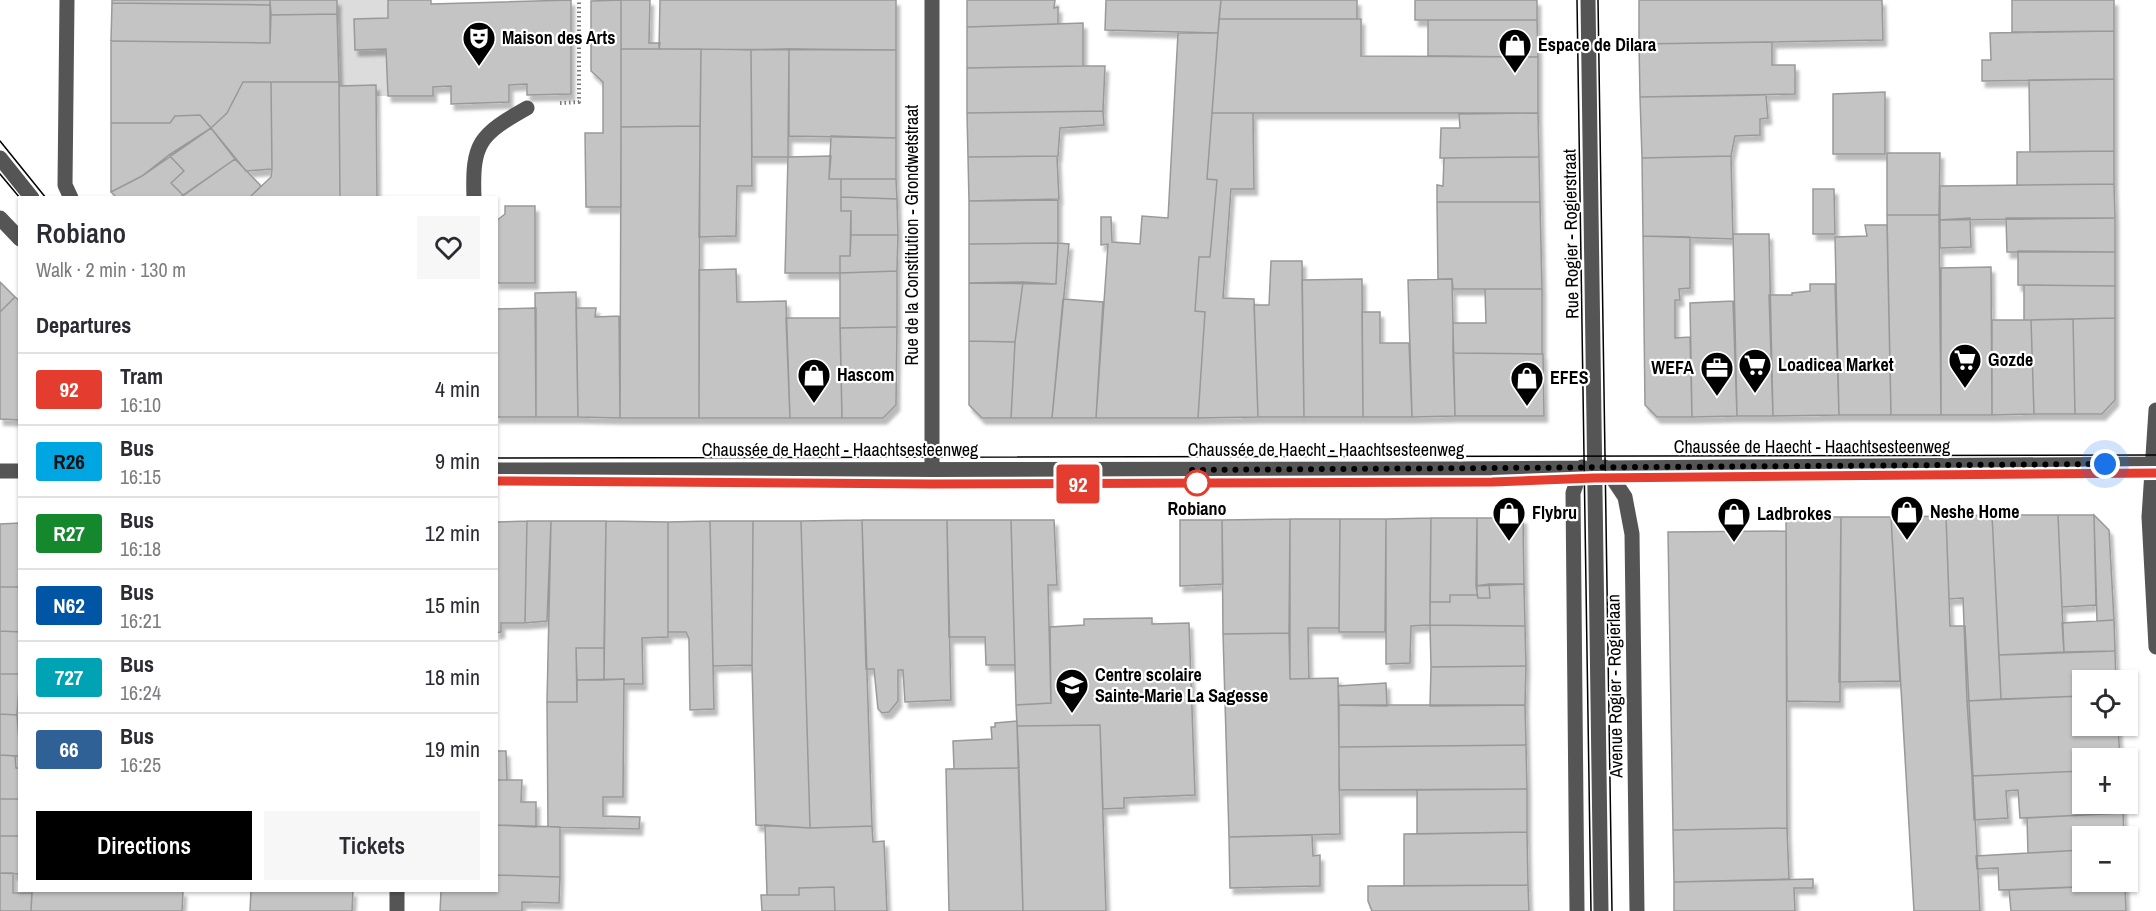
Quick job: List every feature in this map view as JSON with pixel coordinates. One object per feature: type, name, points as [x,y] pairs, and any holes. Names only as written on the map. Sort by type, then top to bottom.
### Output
[{"type":"street","name":"Rue de la Constitution - Grondwetstraat","points":[[932,0],[932,470]]},
{"type":"street","name":"Rue Rogier - Rogierstraat","points":[[1588,0],[1594,467]]},
{"type":"street","points":[[67,4],[65,185],[70,196]]},
{"type":"street","points":[[474,196],[473,169],[476,149],[502,123],[527,108]]},
{"type":"street","points":[[0,158],[30,196]]},
{"type":"street","points":[[0,218],[18,237]]},
{"type":"street","points":[[2156,410],[2149,517],[2156,647]]},
{"type":"street","name":"Chaussée de Haecht - Haachtsesteenweg","points":[[498,470],[2154,464]]},
{"type":"street","points":[[1577,911],[1573,493],[1594,467]]},
{"type":"street","name":"Avenue Rogier - Rogierlaan","points":[[1594,467],[1601,911]]},
{"type":"street","name":"Avenue Rogier - Rogierlaan","points":[[1594,467],[1625,497],[1632,534],[1637,911]]},
{"type":"street","points":[[0,471],[18,471]]},
{"type":"street","points":[[397,892],[397,911]]},
{"type":"path","points":[[527,108],[579,102],[579,0]]},
{"type":"shaded area","points":[[337,0],[388,0],[388,18],[355,19],[355,49],[386,49],[388,96],[375,96],[375,85],[339,86]]},
{"type":"building","points":[[112,0],[270,0],[270,5],[112,3]]},
{"type":"building","points":[[270,0],[337,0],[337,14],[271,15]]},
{"type":"building","name":"Maison des Arts","points":[[388,0],[431,0],[431,4],[571,0],[571,94],[527,95],[527,84],[509,85],[509,102],[451,104],[451,86],[433,87],[433,96],[388,96],[386,49],[355,50],[354,19],[388,18]]},
{"type":"building","points":[[621,0],[650,0],[649,43],[660,43],[659,49],[621,49]]},
{"type":"building","points":[[621,0],[621,207],[586,207],[585,133],[603,133],[603,82],[591,71],[591,1]]},
{"type":"building","points":[[660,0],[896,0],[896,50],[659,49]]},
{"type":"building","points":[[967,0],[1055,0],[1054,8],[1058,7],[1058,24],[967,27]]},
{"type":"building","points":[[1106,0],[1221,0],[1218,33],[1105,30]]},
{"type":"building","points":[[1221,0],[1357,0],[1357,19],[1219,19]]},
{"type":"building","points":[[1415,0],[1537,0],[1537,20],[1415,20]]},
{"type":"building","points":[[1639,0],[1882,0],[1883,40],[1639,44]]},
{"type":"building","points":[[2012,0],[2114,0],[2114,31],[2012,32]]},
{"type":"building","points":[[112,3],[270,5],[270,43],[111,41]]},
{"type":"building","points":[[337,14],[339,82],[243,82],[227,113],[211,128],[200,115],[175,116],[170,123],[111,123],[111,41],[270,43],[271,15]]},
{"type":"building","points":[[1219,19],[1361,19],[1361,56],[1538,57],[1538,113],[1212,113]]},
{"type":"building","points":[[1428,20],[1537,20],[1538,57],[1428,56]]},
{"type":"building","points":[[1083,23],[1083,66],[967,68],[967,27]]},
{"type":"building","points":[[2114,31],[2114,79],[1982,81],[1982,60],[1991,60],[1990,33]]},
{"type":"building","points":[[1178,33],[1218,33],[1207,179],[1217,180],[1210,257],[1199,257],[1195,311],[1205,312],[1198,418],[1096,418],[1108,244],[1101,245],[1101,217],[1111,217],[1112,242],[1140,244],[1142,216],[1168,218]]},
{"type":"building","points":[[1772,42],[1772,65],[1795,65],[1795,94],[1640,97],[1639,44]]},
{"type":"building","points":[[621,49],[701,49],[700,126],[621,127]]},
{"type":"building","points":[[701,49],[751,50],[752,186],[737,186],[736,236],[699,237]]},
{"type":"building","points":[[789,49],[896,50],[896,138],[789,136]]},
{"type":"building","points":[[789,49],[788,157],[752,157],[751,50]]},
{"type":"building","points":[[1105,66],[1103,111],[967,113],[967,68]]},
{"type":"building","points":[[2114,79],[2114,151],[2030,152],[2029,80]]},
{"type":"building","points":[[243,82],[271,82],[272,169],[246,171],[211,128],[227,113]]},
{"type":"building","points":[[271,82],[339,82],[340,196],[251,196],[271,177]]},
{"type":"building","points":[[376,85],[377,196],[340,196],[339,86]]},
{"type":"building","points":[[1885,92],[1885,154],[1833,154],[1833,94]]},
{"type":"building","points":[[1766,95],[1768,118],[1760,119],[1760,135],[1735,136],[1731,156],[1642,158],[1640,97]]},
{"type":"building","points":[[1103,111],[1104,125],[1060,128],[1058,156],[968,157],[967,113]]},
{"type":"building","points":[[1212,113],[1253,113],[1254,189],[1231,189],[1223,298],[1254,299],[1258,417],[1198,418],[1205,312],[1195,311],[1199,257],[1210,257],[1217,180],[1207,179]]},
{"type":"building","points":[[1538,113],[1539,157],[1440,158],[1441,128],[1460,128],[1459,114]]},
{"type":"building","points":[[200,115],[211,128],[142,176],[111,192],[111,123],[170,123],[175,116]]},
{"type":"building","points":[[700,126],[699,418],[620,418],[621,127]]},
{"type":"building","points":[[211,128],[235,159],[183,195],[171,183],[184,171],[169,155]]},
{"type":"building","points":[[831,136],[896,138],[896,179],[829,179]]},
{"type":"building","points":[[2114,151],[2114,184],[2017,185],[2017,152]]},
{"type":"building","points":[[1887,153],[1940,153],[1939,215],[1887,215]]},
{"type":"building","points":[[169,155],[184,171],[171,183],[183,195],[115,196],[111,192],[142,176]]},
{"type":"building","points":[[831,156],[829,179],[841,179],[841,211],[851,211],[850,256],[840,256],[840,273],[785,273],[788,157]]},
{"type":"building","points":[[1057,156],[1059,199],[969,201],[968,157]]},
{"type":"building","points":[[1731,156],[1733,239],[1643,236],[1642,158]]},
{"type":"building","points":[[1539,157],[1540,202],[1437,202],[1437,185],[1443,186],[1444,158]]},
{"type":"building","points":[[235,159],[261,186],[251,196],[183,196]]},
{"type":"building","points":[[841,179],[896,179],[897,199],[841,197]]},
{"type":"building","points":[[2114,184],[2115,218],[1940,220],[1940,186]]},
{"type":"building","points":[[1813,189],[1834,189],[1835,234],[1813,234]]},
{"type":"building","points":[[841,197],[897,199],[898,235],[851,235],[851,211],[841,211]]},
{"type":"building","points":[[1058,200],[1058,243],[969,244],[969,201]]},
{"type":"building","points":[[1437,202],[1540,202],[1542,289],[1453,289],[1452,279],[1438,279]]},
{"type":"building","points":[[505,206],[535,206],[535,283],[498,283],[498,219],[505,214]]},
{"type":"building","points":[[1887,215],[1939,215],[1941,415],[1891,415]]},
{"type":"building","points":[[1970,218],[1971,247],[1940,248],[1940,220]]},
{"type":"building","points":[[2006,218],[2115,218],[2115,252],[2007,252]]},
{"type":"building","points":[[1865,225],[1887,225],[1891,415],[1839,415],[1835,237],[1867,236]]},
{"type":"building","points":[[1733,234],[1769,234],[1773,416],[1737,416]]},
{"type":"building","points":[[851,235],[898,235],[897,271],[840,273],[840,256],[850,256]]},
{"type":"building","points":[[1643,236],[1690,237],[1690,288],[1679,289],[1680,300],[1675,300],[1675,338],[1690,337],[1692,417],[1657,417],[1645,405]]},
{"type":"building","points":[[1058,243],[1056,284],[969,283],[969,244]]},
{"type":"building","points":[[1058,243],[1069,244],[1052,418],[1011,418],[1015,342],[1023,282],[1056,284]]},
{"type":"building","points":[[2018,251],[2115,252],[2115,286],[2018,285]]},
{"type":"building","points":[[1271,261],[1302,261],[1304,417],[1258,417],[1254,305],[1269,305]]},
{"type":"building","points":[[1991,267],[1992,415],[1941,415],[1941,268]]},
{"type":"building","points":[[736,269],[737,302],[786,301],[790,418],[699,418],[699,270]]},
{"type":"building","points":[[897,271],[897,327],[840,328],[840,273]]},
{"type":"building","points":[[1362,279],[1363,417],[1304,417],[1302,280]]},
{"type":"building","points":[[1452,279],[1455,416],[1412,417],[1408,280]]},
{"type":"building","points":[[0,282],[15,297],[0,312]]},
{"type":"building","points":[[1023,282],[1015,342],[969,341],[969,283]]},
{"type":"building","points":[[1810,284],[1835,284],[1839,415],[1773,416],[1769,295],[1792,295],[1792,293],[1810,291]]},
{"type":"building","points":[[2024,285],[2115,286],[2115,318],[2024,320]]},
{"type":"building","points":[[1485,289],[1542,289],[1542,354],[1453,353],[1453,323],[1486,323]]},
{"type":"building","points":[[576,292],[578,417],[536,417],[535,293]]},
{"type":"building","points":[[15,297],[18,299],[18,420],[0,419],[0,312]]},
{"type":"building","points":[[1063,299],[1103,302],[1096,418],[1052,418]]},
{"type":"building","points":[[1733,301],[1737,416],[1692,417],[1690,303]]},
{"type":"building","points":[[536,308],[536,417],[498,417],[498,309]]},
{"type":"building","points":[[576,308],[596,308],[595,317],[619,316],[620,418],[578,417]]},
{"type":"building","points":[[1362,312],[1380,312],[1380,343],[1409,343],[1412,417],[1363,417]]},
{"type":"building","points":[[786,318],[840,318],[842,418],[790,418]]},
{"type":"building","points":[[2115,318],[2115,400],[2102,414],[2075,414],[2073,319]]},
{"type":"building","points":[[2073,319],[2075,414],[2034,414],[2031,320]]},
{"type":"building","points":[[1992,320],[2031,320],[2034,414],[1992,415]]},
{"type":"building","points":[[897,327],[896,405],[883,418],[842,418],[840,328]]},
{"type":"building","points":[[969,341],[1015,342],[1011,418],[982,418],[969,405]]},
{"type":"building","points":[[1453,353],[1543,354],[1544,416],[1455,416]]},
{"type":"building","points":[[1992,515],[2001,699],[1967,701],[1963,598],[1949,599],[1946,516]]},
{"type":"building","points":[[1992,515],[2058,515],[2064,652],[1999,655]]},
{"type":"building","points":[[2058,515],[2094,515],[2096,605],[2062,607]]},
{"type":"building","points":[[2094,515],[2109,530],[2114,620],[2097,621]]},
{"type":"building","points":[[1946,516],[1950,626],[1965,626],[1980,911],[1914,911],[1891,517]]},
{"type":"building","points":[[1786,517],[1841,517],[1840,702],[1787,701]]},
{"type":"building","points":[[1841,517],[1891,517],[1900,681],[1839,682]]},
{"type":"building","points":[[1431,518],[1430,625],[1411,626],[1410,663],[1386,664],[1386,519]]},
{"type":"building","points":[[1431,518],[1477,518],[1477,595],[1450,595],[1450,602],[1430,602]]},
{"type":"building","points":[[1477,518],[1523,518],[1524,584],[1476,586]]},
{"type":"building","points":[[1290,519],[1289,633],[1223,634],[1222,520]]},
{"type":"building","points":[[1290,519],[1340,519],[1339,628],[1308,628],[1309,679],[1290,679]]},
{"type":"building","points":[[1340,519],[1386,519],[1385,632],[1339,632]]},
{"type":"building","points":[[862,520],[872,826],[810,828],[801,521]]},
{"type":"building","points":[[862,520],[947,520],[951,700],[905,702],[903,670],[898,670],[898,701],[889,712],[882,713],[878,709],[874,669],[866,669]]},
{"type":"building","points":[[947,520],[1011,520],[1015,665],[986,665],[985,637],[949,637]]},
{"type":"building","points":[[1011,520],[1054,520],[1057,585],[1048,585],[1051,703],[1016,705]]},
{"type":"building","points":[[1180,520],[1222,520],[1223,584],[1180,586]]},
{"type":"building","points":[[527,521],[525,623],[501,623],[501,632],[498,633],[498,522]]},
{"type":"building","points":[[527,521],[551,521],[547,621],[525,623]]},
{"type":"building","points":[[551,521],[606,521],[604,648],[576,648],[577,702],[547,702]]},
{"type":"building","points":[[606,521],[668,522],[668,637],[642,638],[643,684],[624,684],[624,679],[604,680]]},
{"type":"building","points":[[710,521],[714,709],[690,710],[689,639],[686,632],[668,632],[668,522]]},
{"type":"building","points":[[710,521],[753,521],[752,665],[713,666]]},
{"type":"building","points":[[753,521],[801,521],[810,828],[756,825],[752,665]]},
{"type":"building","points":[[18,523],[18,587],[0,587],[0,524]]},
{"type":"building","points":[[1786,531],[1787,828],[1673,830],[1668,532]]},
{"type":"building","points":[[1489,584],[1524,584],[1525,626],[1430,625],[1430,602],[1450,602],[1450,595],[1477,595],[1478,598],[1490,598]]},
{"type":"building","points":[[1489,584],[1490,598],[1478,598],[1476,586]]},
{"type":"building","points":[[0,587],[18,587],[18,632],[0,631]]},
{"type":"building","points":[[1152,618],[1152,624],[1189,623],[1195,795],[1124,798],[1124,808],[1103,809],[1100,725],[1017,726],[1016,705],[1051,703],[1050,627],[1084,625],[1084,619]]},
{"type":"building","points":[[2114,620],[2115,651],[2064,652],[2062,623]]},
{"type":"building","points":[[1430,625],[1525,626],[1526,666],[1431,667]]},
{"type":"building","points":[[0,631],[18,632],[18,674],[0,674]]},
{"type":"building","points":[[1289,633],[1290,679],[1338,678],[1340,834],[1229,837],[1223,634]]},
{"type":"building","points":[[576,648],[604,648],[604,680],[577,680]]},
{"type":"building","points":[[2115,651],[2116,670],[2072,670],[2072,696],[2001,699],[1999,655]]},
{"type":"building","points":[[1526,666],[1525,705],[1430,706],[1431,667]]},
{"type":"building","points":[[0,674],[18,674],[17,715],[0,714]]},
{"type":"building","points":[[624,679],[623,797],[603,797],[603,816],[640,817],[639,829],[548,827],[547,702],[577,702],[577,680]]},
{"type":"building","points":[[1386,683],[1387,706],[1339,705],[1338,686]]},
{"type":"building","points":[[2072,696],[2072,736],[2119,736],[2119,748],[2072,748],[2072,771],[1972,776],[1967,701]]},
{"type":"building","points":[[1339,705],[1525,705],[1526,745],[1339,747]]},
{"type":"building","points":[[0,714],[17,715],[18,756],[0,755]]},
{"type":"building","points":[[1017,721],[1019,768],[954,769],[953,741],[992,739],[991,727],[995,727],[995,723]]},
{"type":"building","points":[[1100,725],[1106,911],[1023,911],[1017,726]]},
{"type":"building","points":[[1526,745],[1527,789],[1339,790],[1339,747]]},
{"type":"building","points":[[498,751],[506,751],[507,780],[498,780]]},
{"type":"building","points":[[0,755],[15,756],[16,768],[18,768],[18,799],[0,799]]},
{"type":"building","points":[[1019,768],[1023,911],[949,911],[946,769]]},
{"type":"building","points":[[2072,771],[2072,814],[2102,814],[2020,818],[2018,790],[2006,791],[2008,818],[1974,820],[1972,776]]},
{"type":"building","points":[[498,780],[522,780],[521,802],[536,802],[536,827],[498,825]]},
{"type":"building","points":[[1527,789],[1527,832],[1417,834],[1417,790]]},
{"type":"building","points":[[0,799],[18,799],[18,836],[0,836]]},
{"type":"building","points":[[2123,814],[2124,826],[2072,826],[2072,851],[2028,853],[2027,818]]},
{"type":"building","points":[[498,825],[560,827],[560,877],[498,875]]},
{"type":"building","points":[[765,825],[810,828],[872,826],[873,842],[884,841],[887,911],[835,911],[834,887],[799,888],[799,895],[767,895]]},
{"type":"building","points":[[1787,828],[1789,879],[1674,882],[1673,830]]},
{"type":"building","points":[[1527,832],[1528,885],[1404,886],[1404,834]]},
{"type":"building","points":[[1312,835],[1313,856],[1320,855],[1320,886],[1230,888],[1229,837]]},
{"type":"building","points":[[0,836],[18,836],[18,874],[0,873]]},
{"type":"building","points":[[2072,851],[2072,887],[1999,890],[1998,868],[1977,869],[1976,856]]},
{"type":"building","points":[[0,873],[13,873],[13,893],[32,893],[31,911],[0,911]]},
{"type":"building","points":[[498,875],[560,877],[559,903],[522,902],[522,911],[440,911],[441,892],[498,892]]},
{"type":"building","points":[[1813,879],[1813,888],[1794,888],[1795,911],[1674,911],[1674,882]]},
{"type":"building","points":[[1528,885],[1529,911],[1372,911],[1368,901],[1368,886]]},
{"type":"building","points":[[834,887],[835,911],[762,911],[761,895],[799,895],[799,888]]},
{"type":"building","points":[[2072,887],[2072,892],[2125,892],[2126,911],[2011,911],[2009,890]]},
{"type":"building","points":[[32,892],[183,892],[182,911],[31,911]]},
{"type":"building","points":[[251,892],[353,892],[352,911],[250,911]]},
{"type":"tram line","points":[[1577,0],[1591,911]]},
{"type":"tram line","points":[[1598,0],[1612,911]]},
{"type":"tram line","points":[[0,141],[44,196]]},
{"type":"tram line","points":[[0,174],[18,196]]},
{"type":"tram line","points":[[498,458],[2156,455]]},
{"type":"tram line","points":[[498,481],[932,485],[1514,482],[1594,478],[2156,473]]},
{"type":"tram line","name":"92","points":[[498,481],[932,484],[1514,482],[1594,478],[1605,480],[1612,478],[2156,473]]},
{"type":"place","name":"Maison des Arts","points":[[479,67]]},
{"type":"place","name":"Espace de Dilara","points":[[1515,74]]},
{"type":"place","name":"Gozde","points":[[1965,389]]},
{"type":"place","name":"Loadicea Market","points":[[1755,394]]},
{"type":"place","name":"WEFA","points":[[1717,397]]},
{"type":"place","name":"Hascom","points":[[814,404]]},
{"type":"place","name":"EFES","points":[[1527,407]]},
{"type":"place","name":"Robiano","points":[[1197,483]]},
{"type":"place","name":"Neshe Home","points":[[1907,541]]},
{"type":"place","name":"Flybru","points":[[1509,542]]},
{"type":"place","name":"Ladbrokes","points":[[1734,543]]},
{"type":"place","name":"Centre scolaire Sainte-Marie La Sagesse","points":[[1072,714]]},
{"type":"route","points":[[1197,483],[1187,470],[2105,464]]}]
